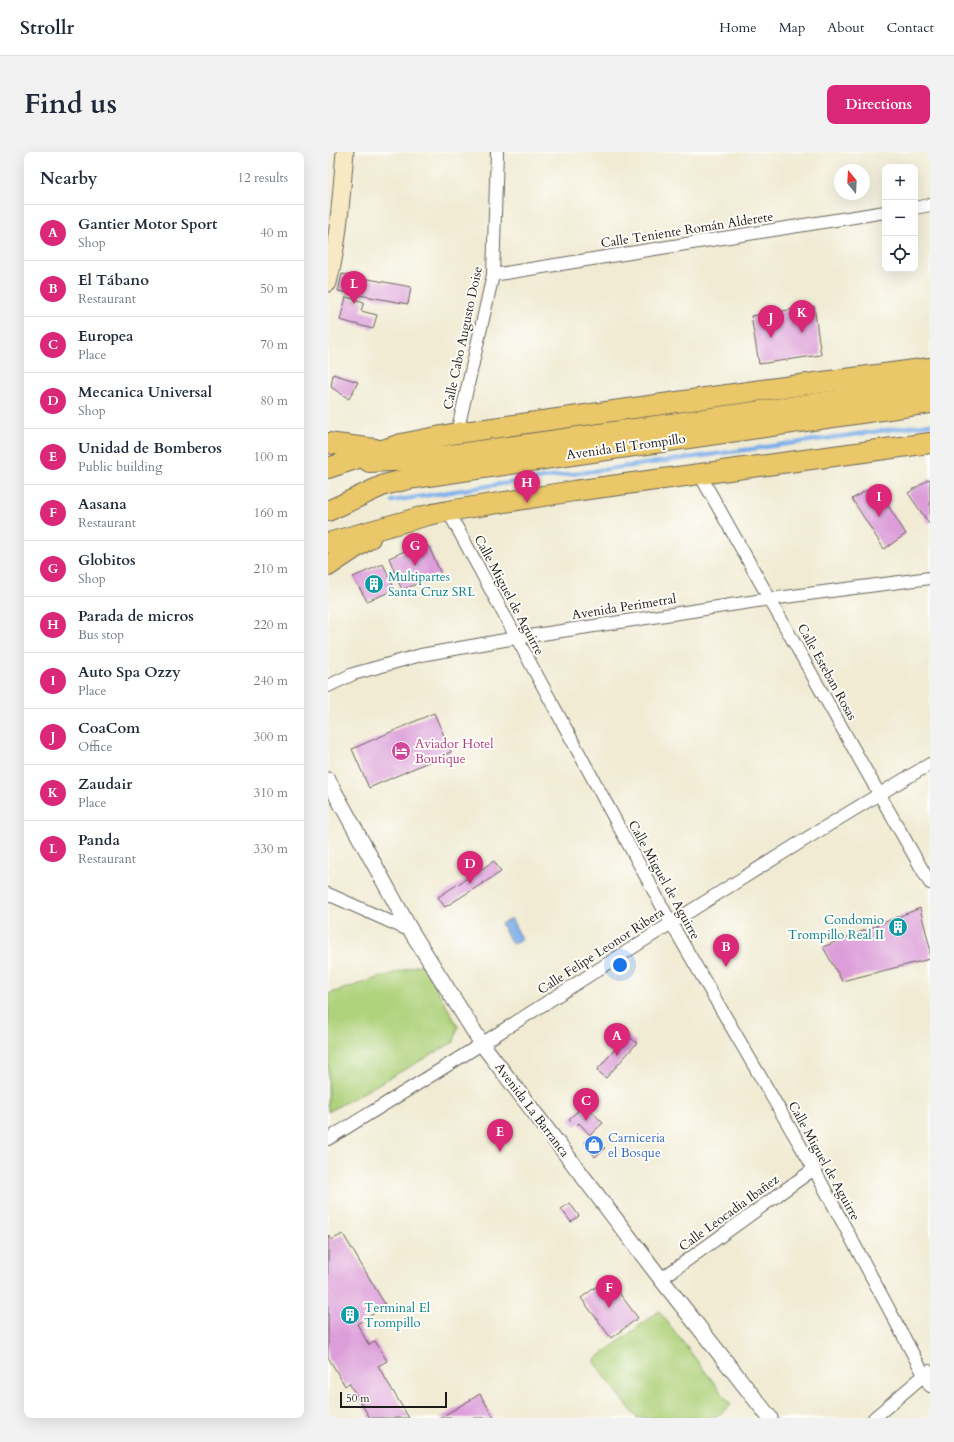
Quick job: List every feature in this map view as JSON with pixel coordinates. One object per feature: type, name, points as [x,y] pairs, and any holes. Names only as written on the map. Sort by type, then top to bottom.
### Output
[{"type":"main road","points":[[328,283],[339,222],[345,152]]},
{"type":"main road","name":"Avenida El Trompillo","points":[[333,466],[416,440],[457,433],[930,368]]},
{"type":"main road","name":"Avenida El Trompillo","points":[[333,466],[415,460],[930,387]]},
{"type":"main road","points":[[762,390],[764,410]]},
{"type":"main road","name":"Avenida El Trompillo","points":[[328,511],[384,485],[408,479],[930,403]]},
{"type":"main road","points":[[328,443],[383,450]]},
{"type":"main road","points":[[328,543],[428,514],[574,491],[930,443]]},
{"type":"main road","points":[[328,566],[342,555],[388,526]]},
{"type":"street","name":"Calle Cabo Augusto Doise","points":[[457,433],[493,275],[497,152]]},
{"type":"street","points":[[918,207],[930,205]]},
{"type":"street","name":"Calle Teniente Román Alderete","points":[[493,275],[882,212]]},
{"type":"street","name":"Calle Esteban Rosas","points":[[700,475],[930,883]]},
{"type":"street","name":"Calle Miguel de Aguirre","points":[[448,511],[671,923],[814,1169],[928,1377]]},
{"type":"street","name":"Avenida Perimetral","points":[[328,686],[353,674],[421,655],[516,638],[770,599],[930,578]]},
{"type":"street","name":"Calle Felipe Leonor Ribera","points":[[328,1138],[482,1044],[671,923],[930,764]]},
{"type":"street","name":"Avenida La Barranca","points":[[328,780],[411,931],[482,1044],[661,1279],[770,1418]]},
{"type":"street","points":[[328,894],[411,931]]},
{"type":"street","name":"Calle Leocadia Ibañez","points":[[661,1279],[814,1169]]},
{"type":"street","points":[[874,1418],[928,1377]]},
{"type":"green space","points":[[422,964],[458,1026],[454,1042],[328,1112],[328,994]]},
{"type":"green space","points":[[659,1311],[731,1405],[715,1418],[637,1418],[593,1361]]},
{"type":"water","points":[[511,918],[522,939],[512,944],[501,924]]},
{"type":"building","points":[[342,274],[411,287],[408,304],[338,291]]},
{"type":"building","points":[[346,297],[364,302],[361,311],[377,315],[373,329],[340,320]]},
{"type":"building","points":[[814,306],[821,355],[759,364],[751,316]]},
{"type":"building","points":[[333,374],[358,382],[349,399],[331,387]]},
{"type":"building","points":[[929,479],[930,480],[930,525],[908,493]]},
{"type":"building","points":[[875,485],[906,534],[884,549],[852,499]]},
{"type":"building","points":[[423,543],[429,547],[441,574],[402,590],[389,558]]},
{"type":"building","name":"Multipartes Santa Cruz SRL","points":[[383,564],[395,590],[367,601],[353,577]]},
{"type":"building","name":"Aviador Hotel Boutique","points":[[434,713],[451,752],[369,788],[352,749]]},
{"type":"building","points":[[494,861],[501,872],[445,907],[438,897]]},
{"type":"building","name":"Condomio Trompillo Real II","points":[[920,908],[930,948],[930,959],[842,981],[823,947]]},
{"type":"building","points":[[627,1035],[637,1043],[606,1078],[597,1070]]},
{"type":"building","points":[[585,1104],[603,1123],[590,1135],[579,1123],[576,1126],[569,1119]]},
{"type":"building","name":"Carniceria el Bosque","points":[[591,1137],[605,1148],[595,1157],[585,1142]]},
{"type":"building","points":[[570,1203],[579,1216],[571,1222],[561,1209]]},
{"type":"building","name":"Terminal El Trompillo","points":[[343,1234],[386,1306],[357,1324],[369,1345],[375,1341],[387,1361],[378,1366],[409,1418],[370,1418],[349,1383],[345,1386],[328,1357],[328,1235],[331,1240]]},
{"type":"building","points":[[608,1278],[638,1318],[611,1338],[581,1298]]},
{"type":"building","points":[[480,1394],[494,1418],[440,1418]]},
{"type":"waterway","points":[[392,501],[494,485],[930,424]]},
{"type":"place","name":"Panda","points":[[354,304]]},
{"type":"place","name":"Zaudair","points":[[802,333]]},
{"type":"place","name":"CoaCom","points":[[771,338]]},
{"type":"place","name":"Parada de micros","points":[[527,503]]},
{"type":"place","name":"Auto Spa Ozzy","points":[[879,517]]},
{"type":"place","name":"Globitos","points":[[415,566]]},
{"type":"place","name":"Multipartes Santa Cruz SRL","points":[[374,584]]},
{"type":"place","name":"Aviador Hotel Boutique","points":[[401,751]]},
{"type":"place","name":"Mecanica Universal","points":[[470,884]]},
{"type":"place","name":"Condomio Trompillo Real II","points":[[898,927]]},
{"type":"place","name":"El Tábano","points":[[726,967]]},
{"type":"place","name":"Gantier Motor Sport","points":[[617,1056]]},
{"type":"place","name":"Europea","points":[[586,1121]]},
{"type":"place","name":"Carniceria el Bosque","points":[[594,1145]]},
{"type":"place","name":"Unidad de Bomberos","points":[[500,1152]]},
{"type":"place","name":"Aasana","points":[[609,1308]]},
{"type":"place","name":"Terminal El Trompillo","points":[[350,1315]]}]
